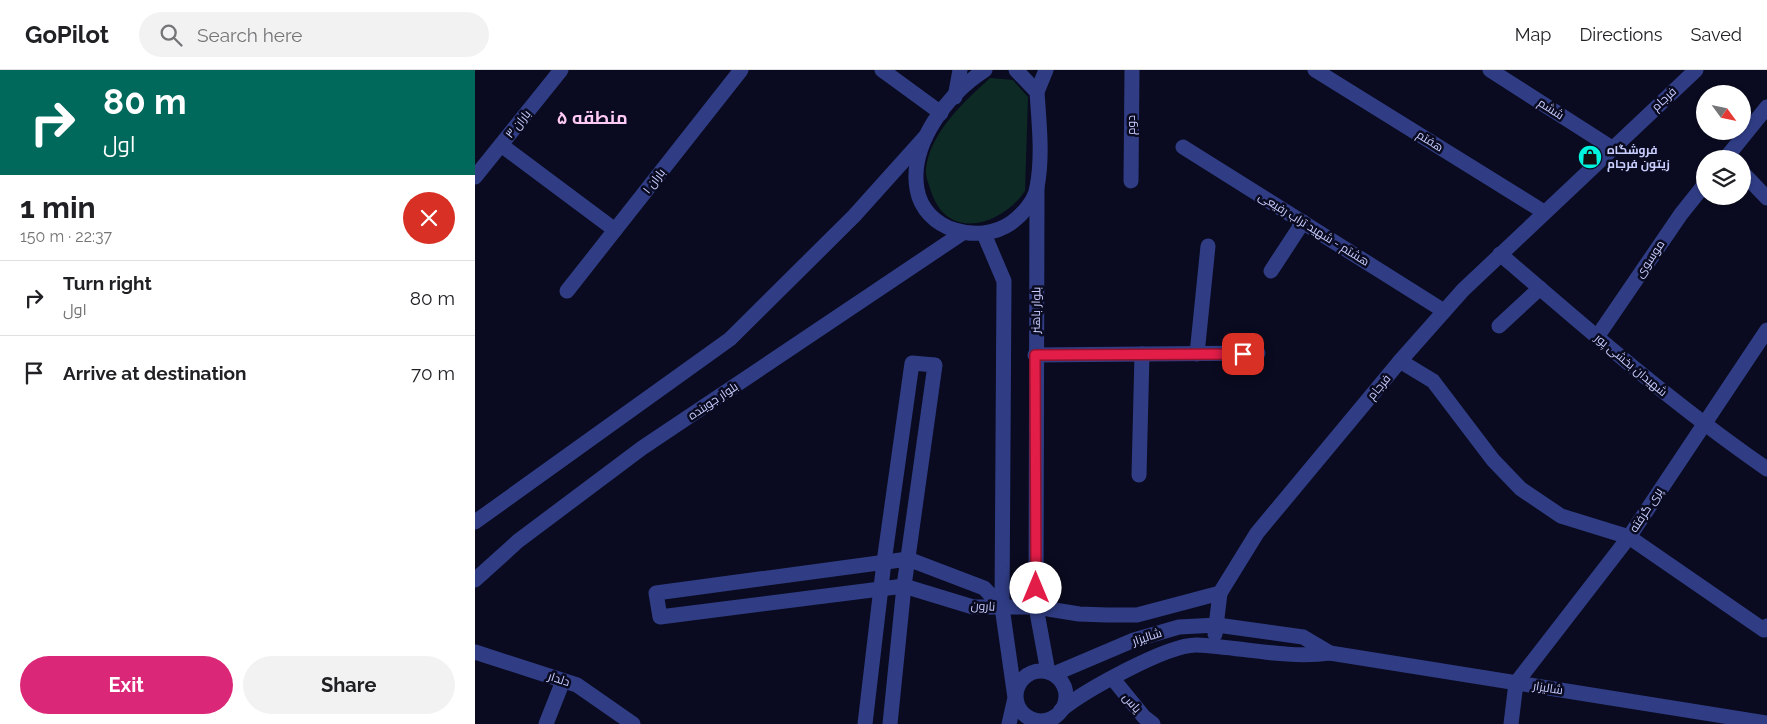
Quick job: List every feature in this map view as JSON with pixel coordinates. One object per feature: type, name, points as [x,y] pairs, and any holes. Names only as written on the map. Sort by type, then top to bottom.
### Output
[{"type":"street","name":"باران ۳","points":[[475,177],[561,70]]},
{"type":"street","name":"باران ۱","points":[[567,291],[741,70]]},
{"type":"street","points":[[882,70],[941,113]]},
{"type":"street","points":[[955,97],[960,70]]},
{"type":"street","points":[[475,522],[730,339],[855,216],[925,137],[941,113],[955,97],[985,70]]},
{"type":"street","points":[[1016,70],[1037,92],[1046,70]]},
{"type":"street","name":"دوم","points":[[1131,180],[1132,70]]},
{"type":"street","name":"هفتم","points":[[1315,70],[1544,212]]},
{"type":"street","name":"ششم","points":[[1490,70],[1612,148]]},
{"type":"street","name":"فرجام","points":[[1221,593],[1257,533],[1400,361],[1445,310],[1691,71]]},
{"type":"street","name":"بلوار باهنر","points":[[1037,92],[1039,142],[1035,355],[1036,608],[1051,673]]},
{"type":"street","points":[[1733,150],[1767,107]]},
{"type":"street","points":[[925,137],[916,164],[917,190],[927,212],[961,234],[984,234],[1001,230],[1017,218],[1029,205],[1037,188]]},
{"type":"street","points":[[501,145],[615,230]]},
{"type":"street","name":"هشتم - شهید تراب رفیعی","points":[[1183,146],[1445,310]]},
{"type":"street","points":[[1751,181],[1767,198]]},
{"type":"street","name":"موسوی","points":[[1597,337],[1681,214],[1696,195]]},
{"type":"street","points":[[1271,271],[1303,222]]},
{"type":"street","name":"بلوار جوینده","points":[[475,580],[518,540],[642,448],[961,234]]},
{"type":"street","points":[[984,234],[1003,281],[1002,607],[1015,698],[1020,710],[1030,718],[1042,720],[1055,717],[1066,698],[1063,684],[1051,673],[1036,671],[1025,676],[1017,686],[1015,698],[1009,724]]},
{"type":"street","points":[[1197,354],[1208,246]]},
{"type":"street","name":"شهیدان بخشی پور","points":[[1501,254],[1597,337],[1703,424],[1767,469]]},
{"type":"street","points":[[1499,326],[1540,288]]},
{"type":"street","name":"پری گرفته","points":[[1516,683],[1629,537],[1767,330]]},
{"type":"street","points":[[1139,475],[1142,354]]},
{"type":"street","points":[[1035,355],[1258,354]]},
{"type":"street","points":[[1400,361],[1433,381],[1493,460],[1521,489],[1561,516],[1629,537],[1766,629]]},
{"type":"street","points":[[865,724],[884,562],[912,363],[935,365],[904,586],[890,724]]},
{"type":"street","name":"نارون","points":[[908,559],[984,588],[1002,607],[973,607],[904,586],[660,617],[656,593],[908,559]]},
{"type":"street","points":[[1002,607],[1036,608],[1079,614],[1137,615],[1221,593],[1214,646]]},
{"type":"street","name":"شالیزار","points":[[1051,673],[1134,640],[1179,627],[1217,625],[1303,637],[1330,653]]},
{"type":"street","name":"شالیزار","points":[[1055,717],[1075,698],[1155,655],[1195,645],[1307,656],[1330,653],[1767,723]]},
{"type":"street","name":"دلدار","points":[[475,652],[577,685],[633,724]]},
{"type":"street","name":"یاس","points":[[1113,679],[1144,717],[1153,724]]},
{"type":"street","points":[[546,724],[563,681]]},
{"type":"street","points":[[1511,724],[1516,683]]},
{"type":"green space","points":[[990,78],[1013,80],[1028,97],[1025,191],[1015,203],[989,220],[961,223],[949,217],[939,207],[928,183],[926,169],[934,142],[941,130],[960,107]]},
{"type":"place","name":"فروشگاه زیتون فرجام","points":[[1590,157]]},
{"type":"district","name":"منطقه ۵","points":[[592,118]]},
{"type":"route","points":[[1036,588],[1035,355],[1243,354]]}]
